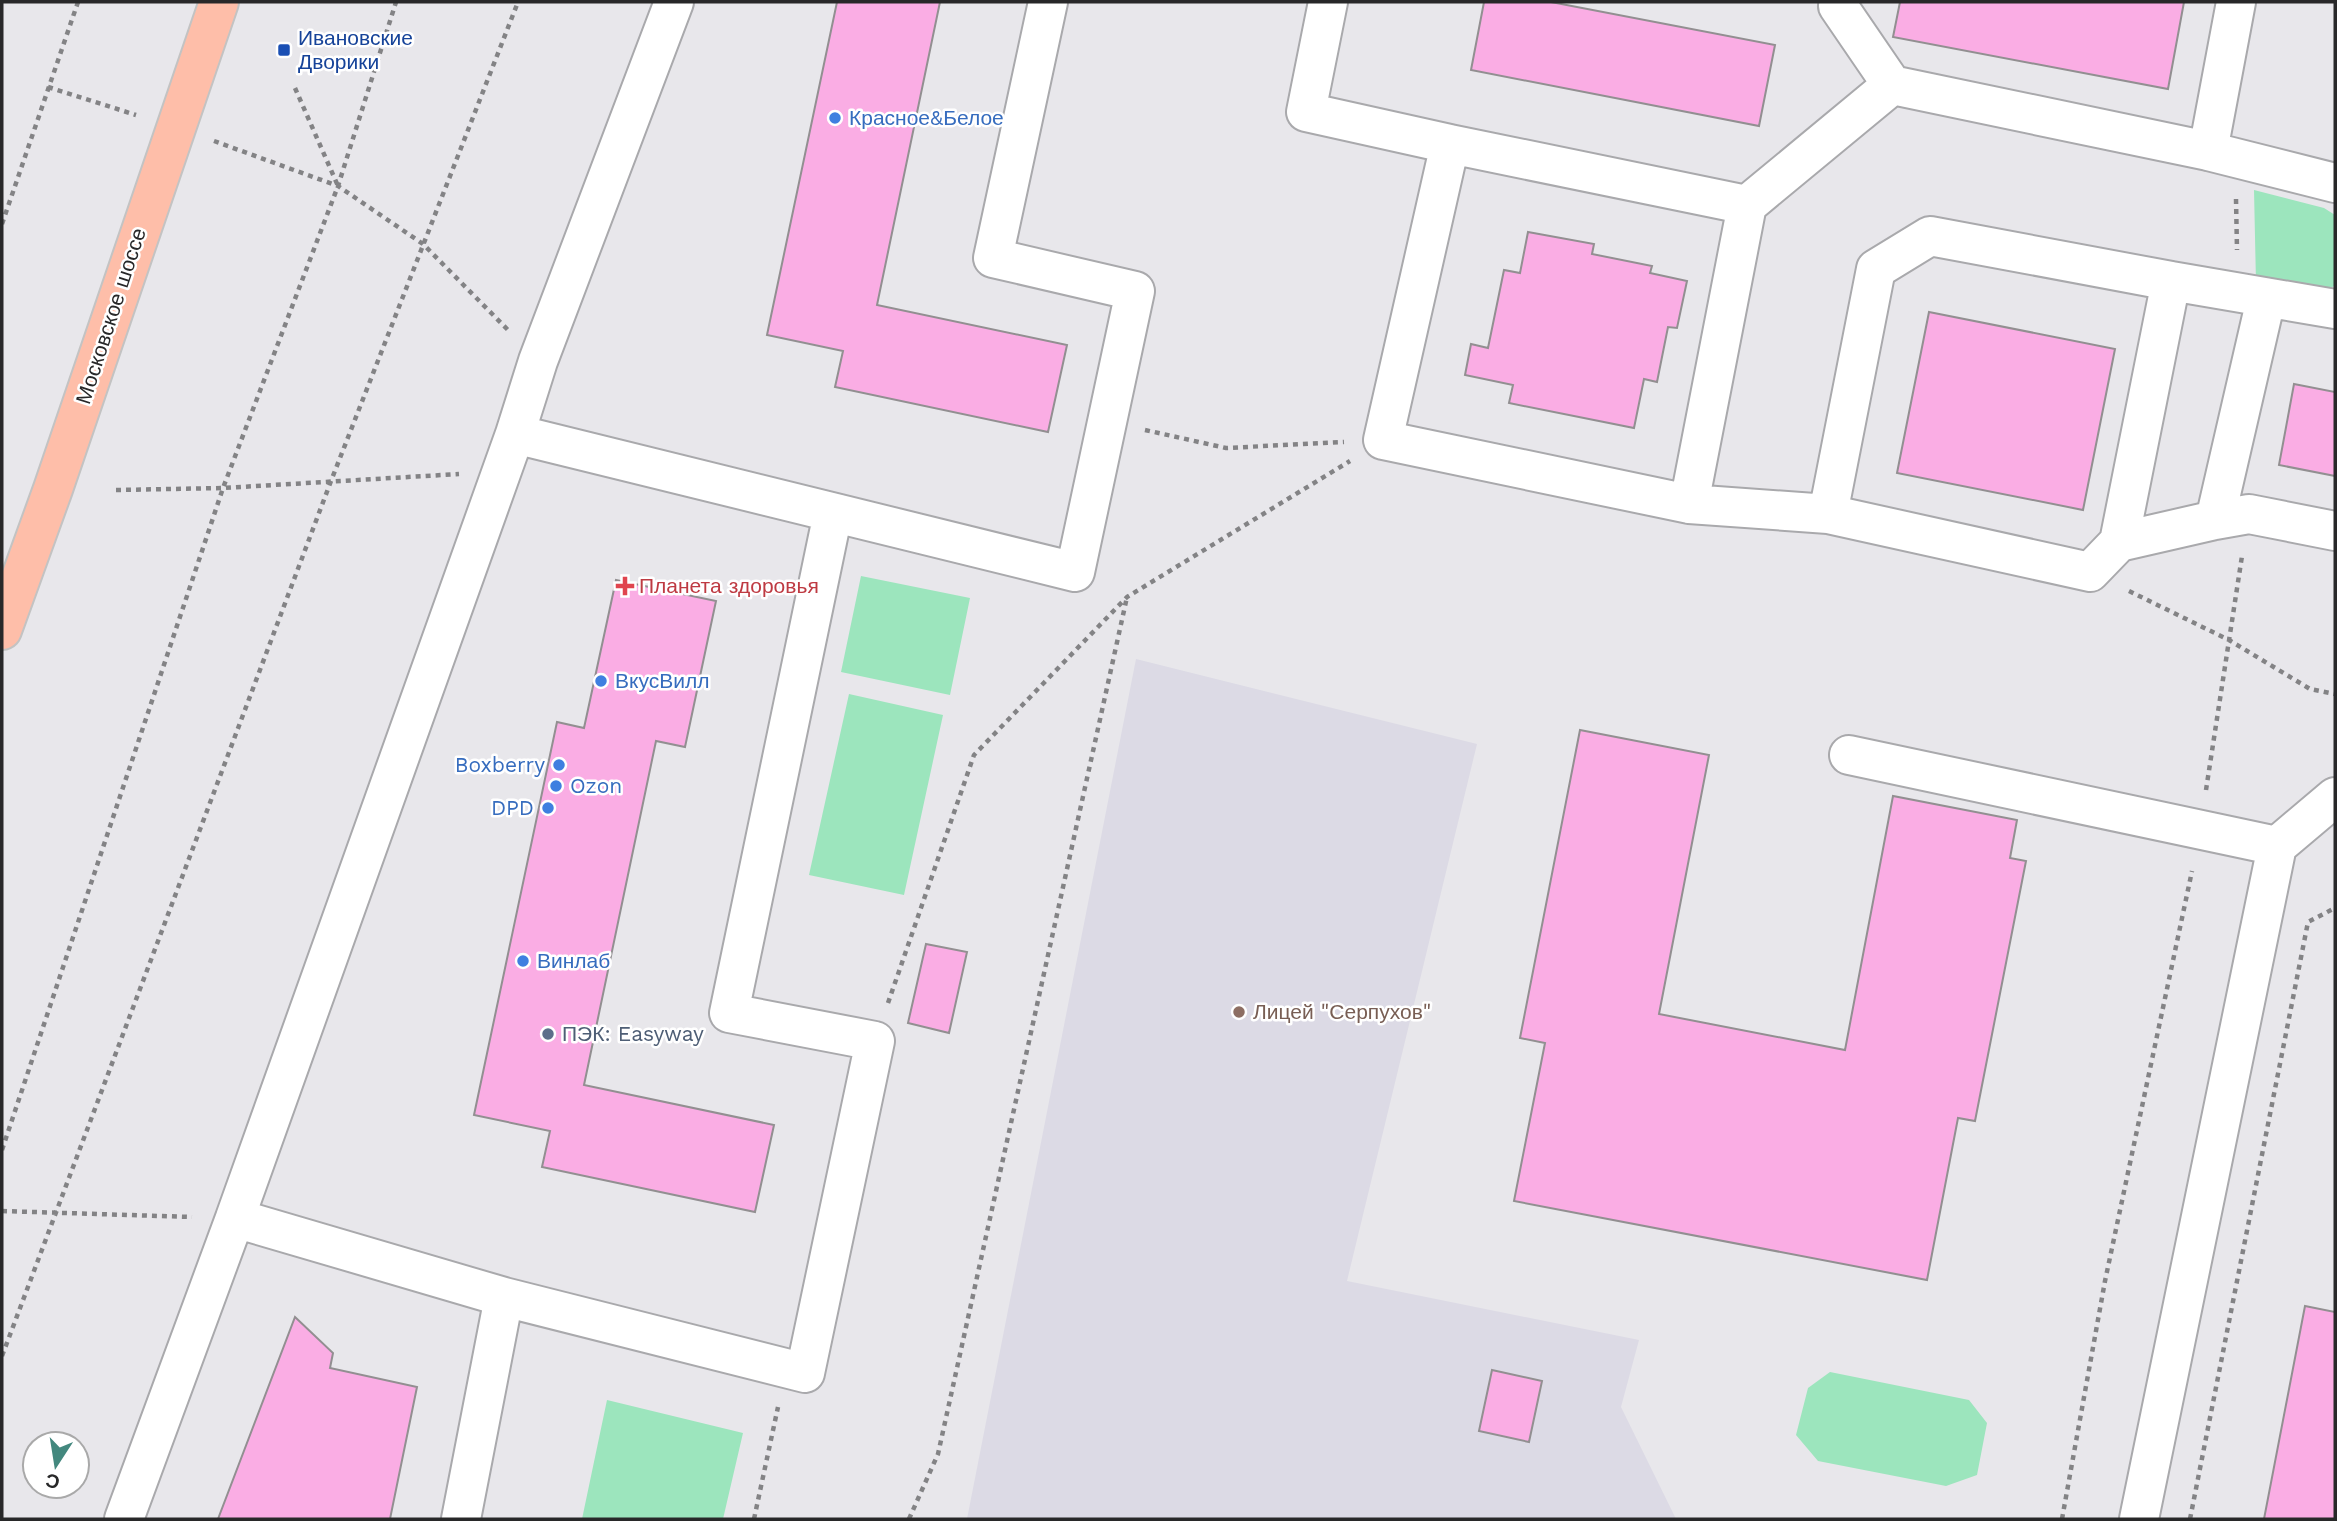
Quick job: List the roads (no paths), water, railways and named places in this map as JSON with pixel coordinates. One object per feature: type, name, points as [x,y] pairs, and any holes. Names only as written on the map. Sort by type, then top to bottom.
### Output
[{"type":"main road","name":"Московское шоссе","points":[[2,630],[53,489],[174,126],[219,2]]},
{"type":"lane","points":[[124,1519],[502,471],[538,361],[674,2]]},
{"type":"lane","points":[[514,434],[1075,572],[1135,291],[992,258],[1048,2]]},
{"type":"lane","points":[[1328,2],[1306,112],[1748,205]]},
{"type":"lane","points":[[2222,154],[2236,2]]},
{"type":"lane","points":[[1831,3],[1892,85],[2222,154],[2335,183]]},
{"type":"lane","points":[[1689,504],[1748,205],[1892,85]]},
{"type":"lane","points":[[1450,144],[1383,440],[1689,504],[1828,514],[2090,572],[2119,542],[2171,281]]},
{"type":"lane","points":[[1828,514],[1876,269],[1930,236],[2251,296],[2335,309]]},
{"type":"lane","points":[[2232,517],[2251,296]]},
{"type":"lane","points":[[234,1219],[504,1297],[805,1373],[875,1041],[729,1013],[833,513]]},
{"type":"lane","points":[[2119,542],[2232,517],[2335,531]]},
{"type":"lane","points":[[1849,755],[2277,846]]},
{"type":"lane","points":[[2140,1519],[2277,846],[2335,797]]},
{"type":"lane","points":[[461,1519],[504,1297]]},
{"type":"place","name":"Ивановские Дворики","points":[[284,50]]},
{"type":"place","name":"Красное&Белое","points":[[835,118]]},
{"type":"place","name":"Планета здоровья","points":[[625,586]]},
{"type":"place","name":"ВкусВилл","points":[[601,681]]},
{"type":"place","name":"Boxberry","points":[[559,765]]},
{"type":"place","name":"Ozon","points":[[556,786]]},
{"type":"place","name":"DPD","points":[[548,808]]},
{"type":"place","name":"Винлаб","points":[[523,961]]},
{"type":"place","name":"Лицей \"Серпухов\"","points":[[1239,1012]]},
{"type":"place","name":"ПЭК: Easyway","points":[[548,1034]]}]
